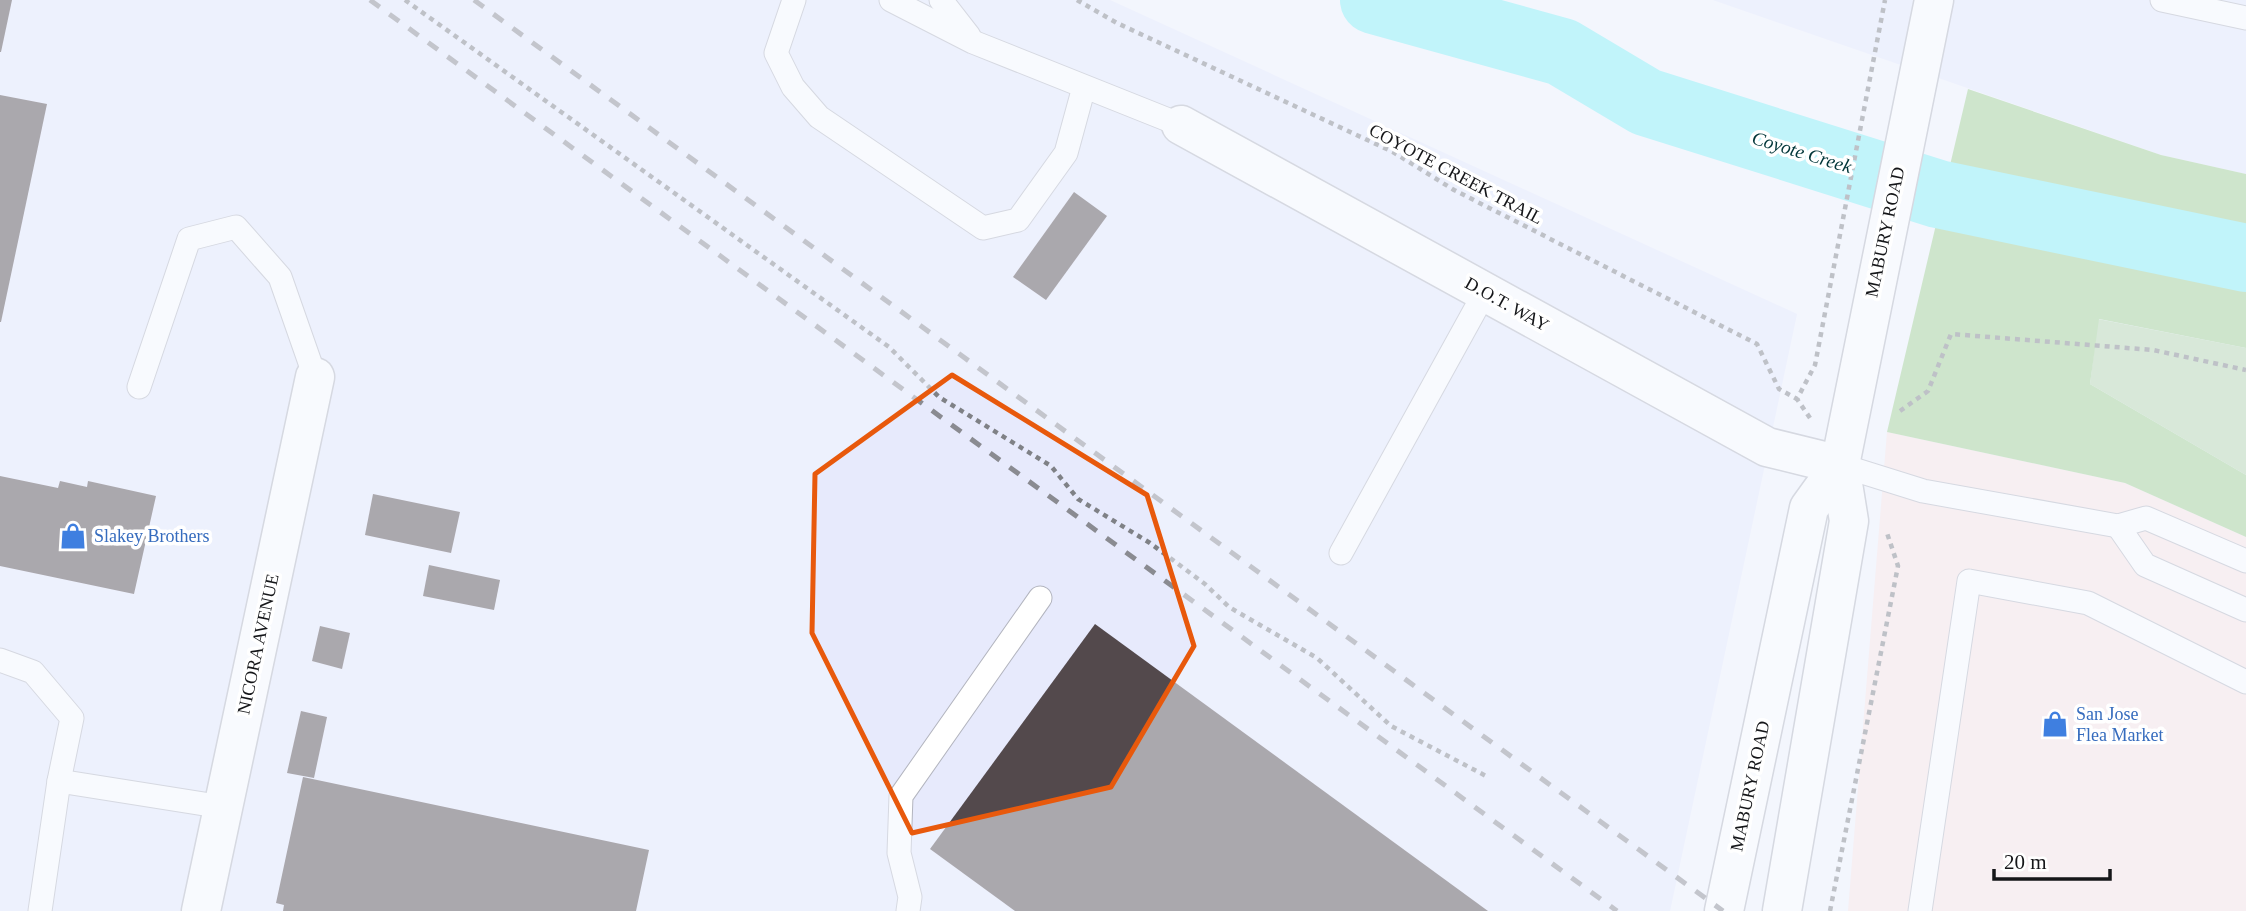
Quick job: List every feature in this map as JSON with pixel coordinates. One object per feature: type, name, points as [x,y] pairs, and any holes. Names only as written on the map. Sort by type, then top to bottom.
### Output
[{"type":"main road","name":"MABURY ROAD","points":[[1782,911],[1849,521],[1840,465],[1870,305],[1934,0]]},
{"type":"main road","name":"D.O.T. WAY","points":[[1181,125],[1767,447],[1840,465]]},
{"type":"main road","name":"NICORA AVENUE","points":[[201,911],[315,377]]},
{"type":"main road","name":"MABURY ROAD","points":[[1724,911],[1809,508],[1840,465]]},
{"type":"lane","points":[[794,0],[776,53],[793,87],[819,117],[983,228],[1018,219],[1066,153],[1084,87]]},
{"type":"lane","points":[[891,0],[973,42],[1181,125]]},
{"type":"lane","points":[[941,0],[973,42]]},
{"type":"lane","points":[[2162,0],[2246,18]]},
{"type":"lane","points":[[139,387],[189,239],[236,227],[280,277],[315,377]]},
{"type":"lane","points":[[1341,553],[1485,292]]},
{"type":"lane","points":[[1840,465],[1923,491],[2118,526],[2147,518],[2246,561]]},
{"type":"lane","points":[[2118,526],[2145,565],[2246,610]]},
{"type":"lane","points":[[1920,911],[1969,581],[2088,603],[2246,682]]},
{"type":"lane","points":[[908,911],[910,897],[898,853],[901,796],[1040,598]]},
{"type":"lane","points":[[0,660],[33,673],[72,718],[59,781],[40,911]]},
{"type":"lane","points":[[59,781],[223,807]]},
{"type":"path","points":[[405,0],[889,347],[939,397],[1051,466],[1078,499],[1150,543],[1205,584],[1229,607],[1317,658],[1391,726],[1486,776]]},
{"type":"path","name":"COYOTE CREEK TRAIL","points":[[1077,0],[1140,34],[1393,152],[1454,190],[1756,344],[1779,388],[1797,399]]},
{"type":"path","points":[[1829,291],[1885,0]]},
{"type":"path","points":[[1900,411],[1928,391],[1951,334],[2153,350],[2246,370]]},
{"type":"path","points":[[1830,911],[1898,566],[1887,534],[1880,523]]},
{"type":"highlighted area","points":[[952,375],[1147,495],[1194,646],[1111,787],[912,833],[812,633],[815,474]]},
{"type":"shaded area","points":[[0,0],[1110,0],[1797,314],[1670,911],[0,911]]},
{"type":"shaded area","points":[[1713,0],[2246,0],[2246,174],[2161,155]]},
{"type":"shaded area","name":"San Jose Flea Market","points":[[1887,432],[2125,483],[2246,537],[2246,911],[1848,911]]},
{"type":"green space","points":[[1968,89],[2161,155],[2246,174],[2246,348],[2099,319],[2090,384],[2246,475],[2246,537],[2125,483],[1887,432]]},
{"type":"green space","points":[[2098,319],[2246,348],[2246,475],[2090,384]]},
{"type":"building","points":[[0,0],[12,0],[1,52],[0,52]]},
{"type":"building","points":[[0,95],[47,104],[1,322],[0,322]]},
{"type":"building","points":[[1074,192],[1107,216],[1046,300],[1013,277]]},
{"type":"building","name":"Slakey Brothers","points":[[0,476],[58,488],[60,481],[87,487],[88,481],[156,496],[134,594],[0,566]]},
{"type":"building","points":[[373,494],[460,512],[451,553],[365,535]]},
{"type":"building","points":[[429,565],[500,580],[494,610],[423,596]]},
{"type":"building","points":[[1095,624],[1488,911],[1015,911],[930,849]]},
{"type":"building","points":[[320,626],[350,633],[342,669],[312,661]]},
{"type":"building","points":[[301,711],[327,717],[314,778],[287,773]]},
{"type":"building","points":[[303,777],[649,850],[636,911],[283,911],[284,905],[276,903]]},
{"type":"waterway","name":"Coyote Creek","points":[[1374,0],[1562,52],[1646,102],[1938,194],[2246,258]]},
{"type":"railway","points":[[370,0],[1617,911]]},
{"type":"railway","points":[[474,0],[1723,911]]},
{"type":"place","name":"Slakey Brothers","points":[[73,536]]},
{"type":"place","name":"San Jose Flea Market","points":[[2055,724]]}]
